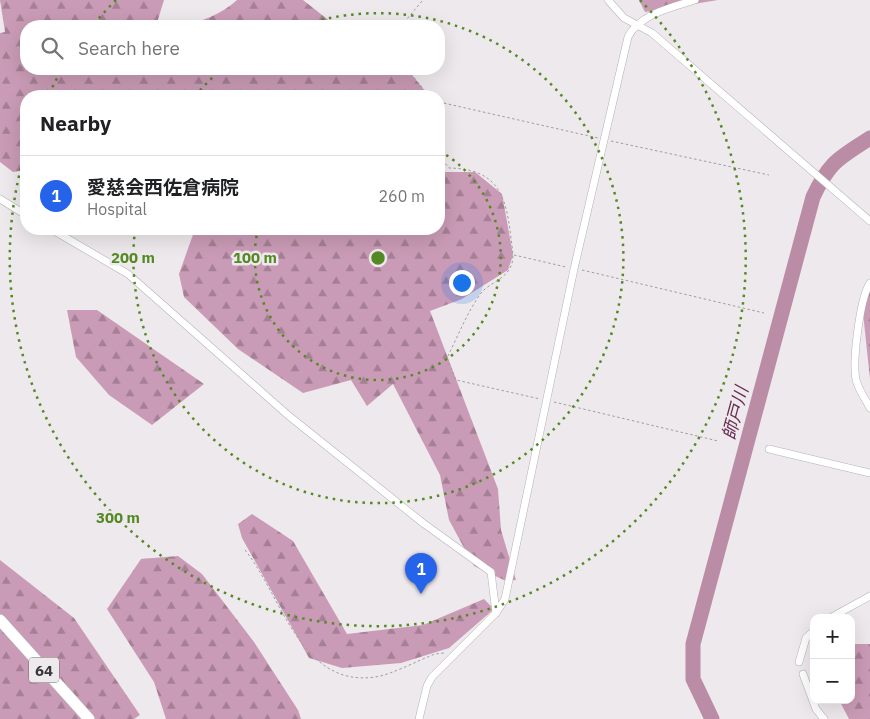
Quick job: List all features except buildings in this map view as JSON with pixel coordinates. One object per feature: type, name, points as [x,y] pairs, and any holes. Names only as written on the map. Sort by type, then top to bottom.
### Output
[{"type":"main road","name":"64","points":[[0,620],[89,719]]},
{"type":"street","points":[[608,0],[618,13],[639,24],[870,221]]},
{"type":"street","points":[[419,719],[427,686],[452,655],[496,613],[505,599],[574,269],[623,55],[632,29],[646,18],[696,0]]},
{"type":"street","points":[[0,199],[20,211]]},
{"type":"street","points":[[61,235],[128,274],[289,416],[423,523],[491,572],[496,613]]},
{"type":"street","points":[[870,283],[862,303],[857,341],[856,382],[870,408]]},
{"type":"street","points":[[769,449],[870,473]]},
{"type":"street","points":[[837,614],[870,596]]},
{"type":"street","points":[[799,662],[806,638],[810,634]]},
{"type":"street","points":[[803,674],[816,709],[824,719]]},
{"type":"path","points":[[406,20],[423,0]]},
{"type":"path","points":[[412,75],[424,90]]},
{"type":"path","points":[[445,163],[449,168],[481,173],[493,181],[502,194],[509,219],[513,255],[511,267],[503,278],[480,294],[447,358],[456,380],[718,441]]},
{"type":"path","points":[[513,255],[764,313]]},
{"type":"path","points":[[245,550],[259,567],[299,642],[317,660],[336,671],[354,677],[376,677],[435,654],[452,655]]},
{"type":"green space","points":[[0,0],[164,0],[158,20],[20,20],[20,75],[412,75],[424,90],[20,90],[20,171],[13,172],[0,162],[0,33],[5,32]]},
{"type":"green space","points":[[237,0],[303,0],[328,20],[201,20]]},
{"type":"green space","points":[[639,0],[718,0],[645,12]]},
{"type":"green space","points":[[445,172],[475,172],[502,194],[513,255],[508,270],[462,299],[430,311],[498,489],[501,530],[516,580],[506,581],[474,566],[449,520],[440,475],[393,384],[367,406],[351,380],[303,393],[238,349],[184,297],[179,274],[193,235],[445,235]]},
{"type":"green space","points":[[870,292],[870,379],[862,303]]},
{"type":"green space","points":[[67,310],[97,310],[204,384],[152,425],[109,395],[76,357]]},
{"type":"green space","points":[[252,514],[293,541],[347,634],[423,625],[484,599],[494,609],[449,648],[401,663],[342,668],[309,658],[242,538],[238,524]]},
{"type":"green space","points":[[178,556],[202,574],[254,642],[298,710],[301,719],[166,719],[154,682],[107,609],[141,559]]},
{"type":"green space","points":[[0,560],[74,618],[140,715],[134,719],[0,719]]},
{"type":"green space","points":[[855,644],[870,644],[870,719],[849,719],[841,704],[855,704]]},
{"type":"waterway","name":"師戸川","points":[[712,719],[693,679],[693,644],[813,197],[830,168],[850,151],[870,138]]},
{"type":"place","name":"愛慈会西佐倉病院","points":[[421,594]]}]
